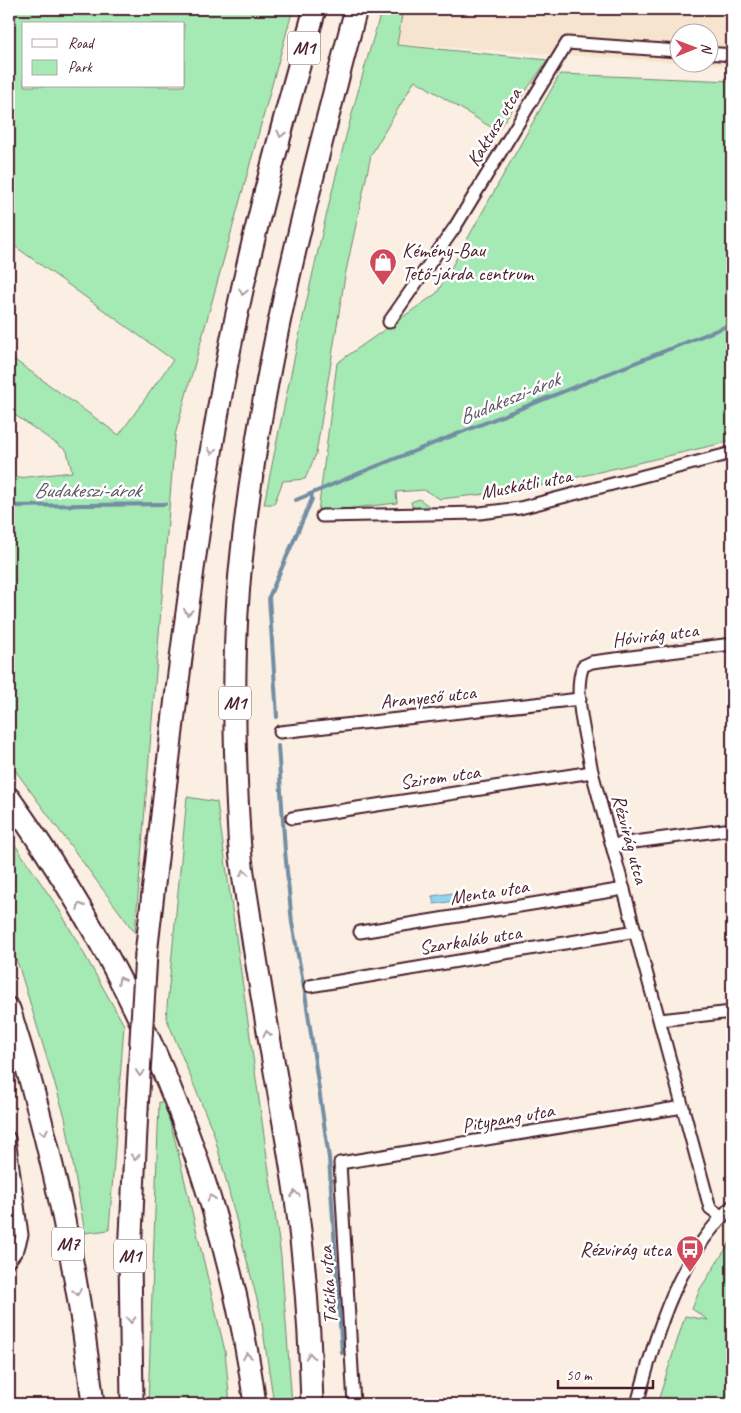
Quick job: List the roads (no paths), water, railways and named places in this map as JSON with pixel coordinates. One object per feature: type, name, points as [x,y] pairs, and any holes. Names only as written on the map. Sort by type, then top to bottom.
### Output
[{"type":"highway","points":[[293,87],[308,9]]},
{"type":"highway","name":"M1","points":[[132,1404],[130,1256],[146,954],[178,678],[223,383],[244,287],[293,87],[315,9]]},
{"type":"highway","name":"M1","points":[[312,1404],[308,1315],[294,1190],[259,988],[239,838],[235,642],[240,571],[257,438],[278,325],[356,9]]},
{"type":"highway","points":[[9,798],[68,886],[105,948],[137,1010],[174,1096],[202,1170],[220,1229],[235,1292],[255,1404]]},
{"type":"highway","name":"M7","points":[[9,1009],[33,1085],[61,1204],[86,1338],[93,1404]]},
{"type":"street","name":"Kaktusz utca","points":[[389,322],[455,226],[567,43],[668,50]]},
{"type":"street","points":[[718,54],[732,55]]},
{"type":"street","name":"Muskátli utca","points":[[322,516],[480,513],[520,508],[732,453]]},
{"type":"street","name":"Hóvirág utca","points":[[583,666],[592,662],[732,644]]},
{"type":"street","name":"Rézvirág utca","points":[[583,666],[579,675],[580,699],[592,772],[710,1208],[722,1217]]},
{"type":"street","name":"Aranyeső utca","points":[[280,732],[580,699]]},
{"type":"street","name":"Szirom utca","points":[[292,818],[592,772]]},
{"type":"street","points":[[612,845],[732,829]]},
{"type":"street","name":"Menta utca","points":[[360,932],[624,889]]},
{"type":"street","name":"Szarkaláb utca","points":[[310,986],[636,931]]},
{"type":"street","points":[[660,1020],[732,1012]]},
{"type":"street","name":"Pitypang utca","points":[[340,1163],[683,1107]]},
{"type":"street","points":[[9,1138],[22,1235],[18,1249],[9,1261]]},
{"type":"street","name":"Tátika utca","points":[[340,1163],[354,1404]]},
{"type":"street","points":[[637,1404],[654,1344],[673,1291],[711,1229],[732,1206]]},
{"type":"water","points":[[453,893],[455,901],[434,904],[432,896]]},
{"type":"waterway","name":"Budakeszi-árok","points":[[296,500],[732,324]]},
{"type":"waterway","points":[[277,717],[269,597],[312,499],[311,494]]},
{"type":"waterway","name":"Budakeszi-árok","points":[[9,506],[165,504]]},
{"type":"waterway","points":[[278,746],[292,923],[305,993],[329,1158],[342,1353]]},
{"type":"place","name":"Kémény-Bau Tető-járda centrum","points":[[383,286]]},
{"type":"place","name":"Rézvirág utca","points":[[690,1273]]}]
